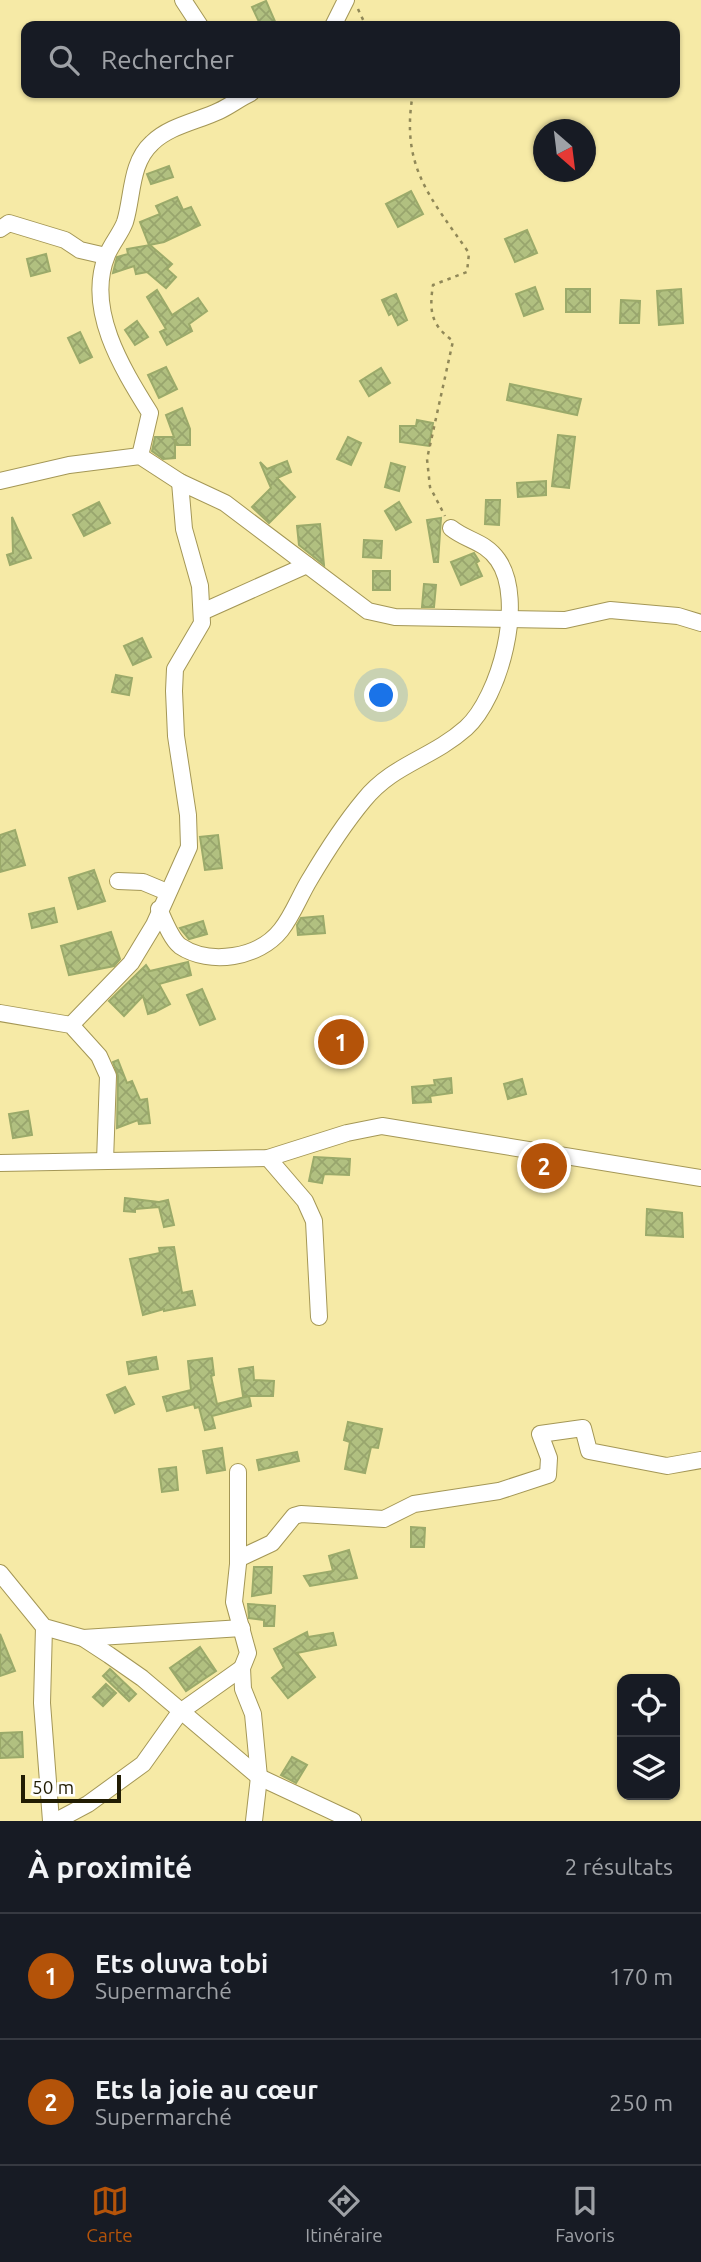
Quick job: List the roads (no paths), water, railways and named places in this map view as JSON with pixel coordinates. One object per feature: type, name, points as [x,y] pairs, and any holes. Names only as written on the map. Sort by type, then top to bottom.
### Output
[{"type":"street","points":[[183,0],[197,21]]},
{"type":"street","points":[[336,21],[346,0]]},
{"type":"street","points":[[140,456],[150,413],[125,373],[106,327],[100,292],[106,257],[125,222],[138,163],[153,142],[167,132],[222,110],[240,98]]},
{"type":"street","points":[[0,229],[9,223],[106,257]]},
{"type":"street","points":[[0,481],[69,464],[140,456],[180,482],[225,503],[368,611],[415,618],[565,620],[610,610],[678,616],[701,623]]},
{"type":"street","points":[[71,1025],[131,962],[154,925],[189,847],[188,815],[176,736],[175,669],[202,623],[202,612],[200,586],[184,529],[180,482]]},
{"type":"street","points":[[159,909],[178,944],[205,957],[234,956],[269,942],[282,929],[310,880],[363,800],[387,775],[428,757],[468,726],[490,693],[502,662],[510,619],[506,578],[499,561],[483,543],[461,536],[451,528]]},
{"type":"street","points":[[202,612],[307,565]]},
{"type":"street","points":[[118,881],[143,883],[167,892]]},
{"type":"street","points":[[0,1013],[71,1025],[99,1056],[108,1076],[105,1161]]},
{"type":"street","points":[[0,1163],[268,1158],[347,1133],[382,1126],[701,1178]]},
{"type":"street","points":[[268,1158],[305,1201],[314,1221],[319,1317]]},
{"type":"street","points":[[238,1559],[272,1543],[294,1516],[300,1514],[384,1519],[414,1504],[499,1490],[548,1475],[549,1458],[540,1434],[583,1428],[589,1451],[667,1466],[701,1460]]},
{"type":"street","points":[[238,1472],[238,1559],[234,1602],[248,1653],[243,1668],[243,1689],[253,1714],[259,1777],[254,1821]]},
{"type":"street","points":[[0,1573],[44,1627],[83,1638],[142,1678],[259,1777],[353,1821]]},
{"type":"street","points":[[44,1627],[42,1703],[53,1821],[88,1804],[143,1764],[180,1712],[243,1668]]},
{"type":"street","points":[[83,1638],[242,1628]]},
{"type":"place","name":"Ets oluwa tobi","points":[[341,1042]]},
{"type":"place","name":"Ets la joie au cœur","points":[[544,1166]]}]
